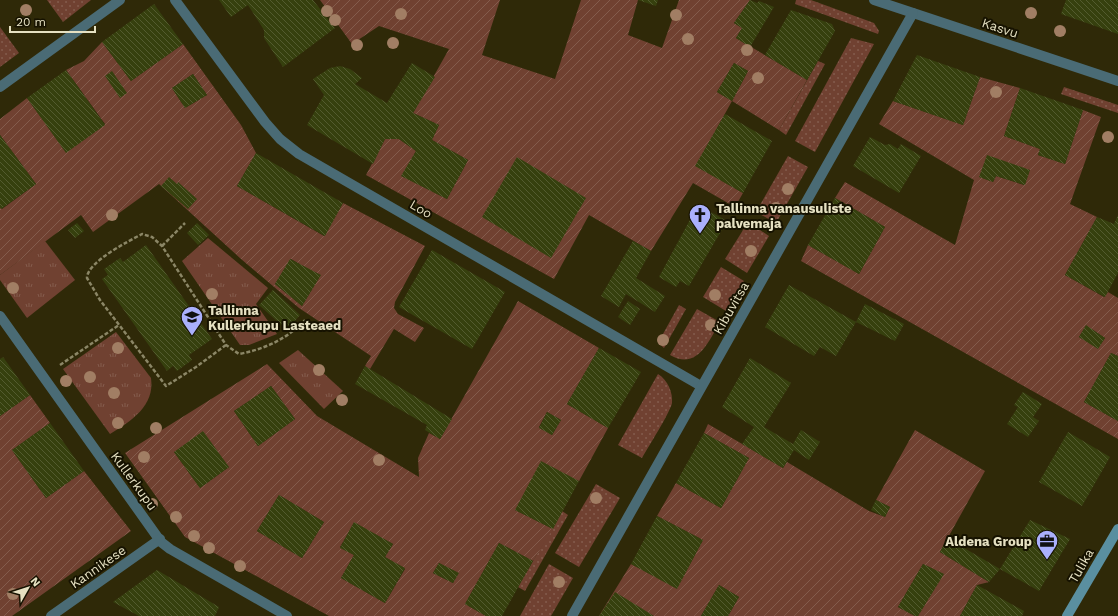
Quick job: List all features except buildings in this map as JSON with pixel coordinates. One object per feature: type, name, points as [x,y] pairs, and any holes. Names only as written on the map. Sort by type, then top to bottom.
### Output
[{"type":"main road","name":"Tulika","points":[[1067,616],[1118,529]]},
{"type":"street","points":[[0,87],[120,0]]},
{"type":"street","name":"Loo","points":[[175,0],[265,122],[280,139],[299,154],[701,386]]},
{"type":"street","name":"Kasvu","points":[[874,0],[1118,81]]},
{"type":"street","name":"Kibuvitsa","points":[[572,616],[612,548],[701,386],[913,13]]},
{"type":"street","name":"Kullerkupu","points":[[0,316],[160,539],[170,549],[287,616]]},
{"type":"street","name":"Kannikese","points":[[50,616],[160,539]]},
{"type":"path","points":[[162,246],[185,223]]},
{"type":"path","points":[[226,345],[196,367],[166,386],[100,300],[87,278],[87,274],[91,268],[106,255],[142,234],[152,236],[162,246],[226,345],[239,354],[254,351],[286,337],[305,320]]},
{"type":"path","points":[[44,376],[119,325]]},
{"type":"green space","points":[[47,0],[91,0],[63,22]]},
{"type":"green space","points":[[320,0],[500,0],[482,55],[555,79],[581,0],[638,0],[628,35],[662,48],[679,0],[750,0],[734,23],[742,28],[736,38],[807,80],[779,130],[732,101],[696,166],[743,193],[735,207],[693,183],[651,251],[589,215],[554,279],[366,175],[385,139],[399,139],[416,151],[402,176],[447,199],[468,160],[432,140],[439,125],[413,113],[449,49],[379,26],[352,44]],"holes":[[[734,63],[748,71],[732,101],[717,92]]]},
{"type":"green space","points":[[796,0],[811,0],[874,23],[879,31],[878,34],[795,4]]},
{"type":"green space","points":[[0,27],[19,53],[0,67]]},
{"type":"green space","points":[[851,38],[874,44],[815,152],[795,141]]},
{"type":"green space","points":[[102,42],[131,81],[183,44],[241,125],[256,153],[237,186],[324,236],[343,203],[425,246],[395,302],[394,308],[398,314],[424,328],[415,342],[394,329],[370,369],[365,366],[371,356],[299,308],[241,259],[159,184],[93,232],[81,215],[0,275],[0,207],[2,209],[36,184],[0,135],[0,119],[27,98],[66,152],[105,124],[66,70],[84,61]],"holes":[[[193,74],[207,95],[185,108],[172,88]],[[291,259],[320,276],[302,306],[275,284]]]},
{"type":"green space","points":[[818,61],[825,64],[786,135],[779,130]]},
{"type":"green space","points":[[980,77],[1020,88],[1004,136],[1040,149],[1038,155],[1065,164],[1083,110],[1101,117],[1070,204],[1097,217],[1065,275],[1104,297],[1108,292],[1118,298],[1118,356],[1111,353],[1084,402],[1118,421],[1118,439],[801,261],[808,245],[859,274],[885,227],[835,198],[845,182],[955,245],[974,180],[879,124],[893,101],[963,125]],"holes":[[[1030,170],[1024,185],[996,176],[993,182],[980,177]],[[1086,326],[1105,338],[1098,348],[1079,337]]]},
{"type":"green space","points":[[1064,87],[1118,105],[1118,113],[1061,94]]},
{"type":"green space","points":[[788,156],[808,167],[776,223],[756,212]]},
{"type":"green space","points":[[748,222],[769,236],[747,273],[725,259]]},
{"type":"green space","points":[[208,238],[268,288],[256,304],[277,334],[249,345],[240,345],[182,261]]},
{"type":"green space","points":[[45,241],[75,280],[27,318],[0,280],[0,275]]},
{"type":"green space","points":[[721,267],[744,281],[726,311],[703,297]]},
{"type":"green space","points":[[518,301],[599,348],[567,404],[608,428],[579,481],[515,510],[553,529],[533,561],[499,543],[465,604],[486,616],[329,616],[185,537],[125,453],[267,364],[317,416],[419,477],[418,458],[429,433],[440,439]],"holes":[[[271,386],[295,419],[258,446],[234,411]],[[547,412],[561,420],[552,435],[539,427]],[[174,452],[229,467],[200,488]],[[279,495],[324,522],[302,558],[257,531]],[[354,523],[393,544],[385,557],[405,569],[385,603],[341,578],[354,555],[340,547]],[[439,563],[458,573],[453,583],[433,573]]]},
{"type":"green space","points":[[679,305],[686,309],[664,348],[658,343]]},
{"type":"green space","points":[[697,309],[720,322],[701,352],[695,357],[679,359],[670,355]]},
{"type":"green space","points":[[116,332],[151,378],[151,388],[149,397],[140,412],[126,424],[110,434],[63,369]]},
{"type":"green space","points":[[298,350],[343,391],[324,409],[279,363]]},
{"type":"green space","points":[[658,374],[665,380],[669,387],[672,395],[672,403],[642,458],[618,445]]},
{"type":"green space","points":[[30,395],[50,423],[12,450],[46,498],[84,471],[131,531],[12,616],[0,616],[0,416]]},
{"type":"green space","points":[[708,424],[783,468],[787,462],[869,511],[885,517],[890,507],[876,500],[915,430],[985,471],[940,552],[989,582],[977,585],[960,616],[918,616],[943,574],[923,564],[898,607],[915,616],[728,616],[739,597],[719,585],[701,616],[599,616],[631,564],[677,588],[703,540],[657,516],[676,483],[721,508],[749,458],[704,433]]},
{"type":"green space","points":[[596,484],[620,498],[579,567],[555,553]]},
{"type":"green space","points":[[562,511],[568,515],[525,591],[518,587]]},
{"type":"green space","points":[[549,564],[573,578],[551,616],[520,616]]},
{"type":"place","name":"Tallinna vanausuliste palvemaja","points":[[700,234]]},
{"type":"place","name":"Tallinna Kullerkupu Lasteaed","points":[[192,336]]},
{"type":"place","name":"Aldena Group","points":[[1047,560]]}]
